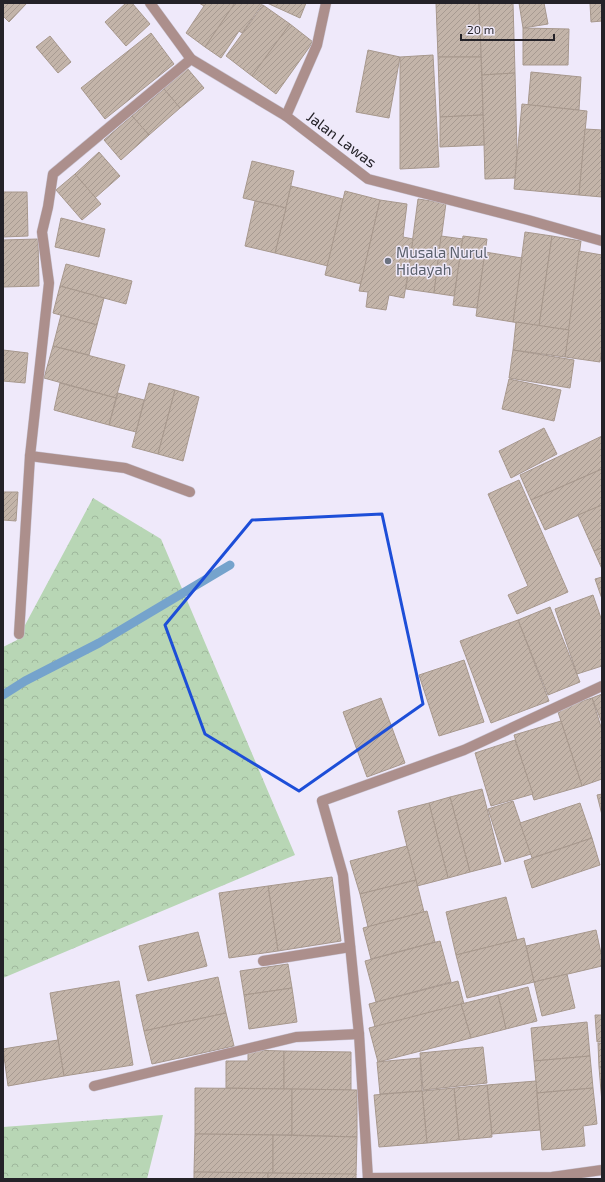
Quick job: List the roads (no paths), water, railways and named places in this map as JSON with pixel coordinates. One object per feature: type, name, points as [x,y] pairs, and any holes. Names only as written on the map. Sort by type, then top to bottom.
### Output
[{"type":"street","name":"Jalan Lawas","points":[[150,3],[191,59],[286,116],[368,179],[528,220],[602,241]]},
{"type":"street","points":[[286,116],[316,45],[326,3]]},
{"type":"street","points":[[19,634],[30,456],[48,283],[42,232],[48,207],[53,174],[191,59]]},
{"type":"street","points":[[30,456],[125,468],[190,492]]},
{"type":"street","points":[[602,686],[464,750],[322,802],[343,875],[359,1034],[368,1179],[552,1177],[602,1170]]},
{"type":"street","points":[[263,961],[350,947]]},
{"type":"street","points":[[94,1086],[296,1037],[359,1034]]},
{"type":"waterway","points":[[3,695],[25,681],[99,643],[230,565]]},
{"type":"place","name":"Musala Nurul Hidayah","points":[[388,261]]}]
